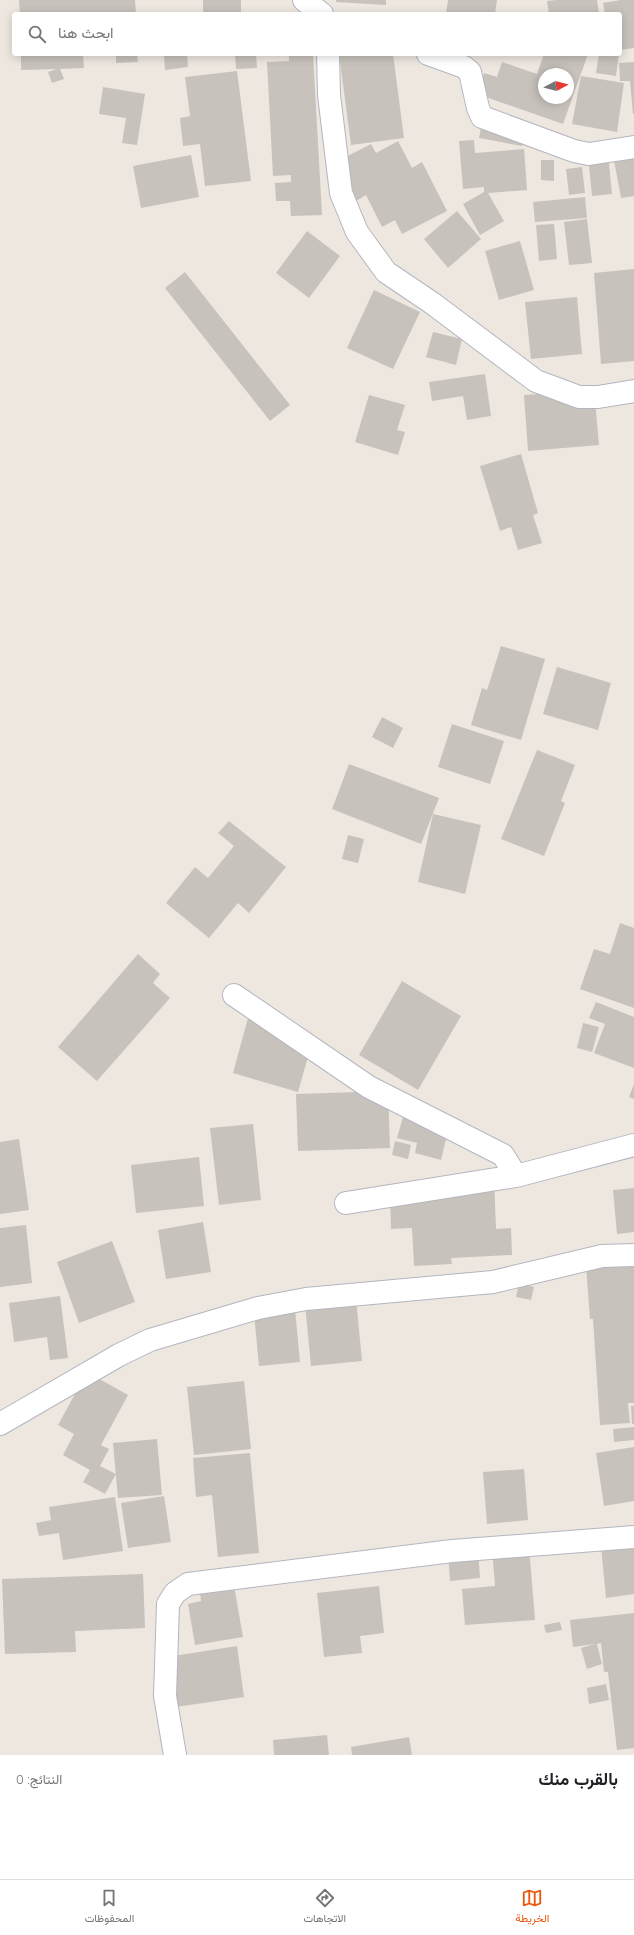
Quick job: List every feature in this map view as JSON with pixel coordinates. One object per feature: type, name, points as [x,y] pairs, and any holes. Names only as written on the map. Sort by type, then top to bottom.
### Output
[{"type":"street","points":[[304,0],[319,12]]},
{"type":"street","points":[[328,56],[329,95],[341,193],[357,232],[386,272],[432,303],[536,381],[579,397],[598,397],[634,391]]},
{"type":"street","points":[[434,56],[464,67],[470,72],[478,108],[482,117],[574,151],[589,154],[634,147]]},
{"type":"street","points":[[234,995],[369,1087],[503,1155],[516,1176]]},
{"type":"street","points":[[346,1203],[516,1176],[634,1145]]},
{"type":"street","points":[[0,1424],[119,1355],[150,1340],[258,1308],[306,1299],[493,1282],[602,1256],[634,1255]]},
{"type":"street","points":[[175,1755],[165,1696],[168,1604],[176,1593],[188,1584],[452,1550],[634,1537]]},
{"type":"building","points":[[19,0],[135,0],[136,12],[20,12]]},
{"type":"building","points":[[203,0],[241,0],[241,12],[203,12]]},
{"type":"building","points":[[336,0],[386,0],[386,5],[336,2]]},
{"type":"building","points":[[448,0],[497,0],[495,12],[446,12]]},
{"type":"building","points":[[597,0],[599,12],[549,12],[547,1]]},
{"type":"building","points":[[620,0],[634,0],[634,48],[622,50],[622,12],[605,12],[603,3]]},
{"type":"building","points":[[21,56],[83,56],[84,68],[60,69],[64,79],[52,83],[48,72],[57,69],[21,70]]},
{"type":"building","points":[[116,56],[137,56],[138,62],[116,63]]},
{"type":"building","points":[[164,56],[187,56],[188,67],[165,70]]},
{"type":"building","points":[[235,56],[256,56],[257,68],[236,69]]},
{"type":"building","points":[[289,56],[313,56],[322,215],[291,216],[290,201],[276,201],[275,183],[291,182],[291,175],[273,176],[267,62],[289,61]]},
{"type":"building","points":[[339,56],[393,56],[404,138],[351,145]]},
{"type":"building","points":[[543,56],[587,56],[574,93],[574,68],[539,68]]},
{"type":"building","points":[[599,56],[619,56],[616,76],[596,73]]},
{"type":"building","points":[[502,62],[537,74],[538,71],[538,104],[570,104],[563,124],[477,94],[484,73],[497,77]]},
{"type":"building","points":[[634,62],[633,114],[630,81],[620,81],[619,63]]},
{"type":"building","points":[[237,71],[251,181],[205,186],[200,144],[183,146],[180,118],[190,116],[185,77]]},
{"type":"building","points":[[581,76],[624,83],[617,132],[572,124]]},
{"type":"building","points":[[103,87],[145,94],[137,145],[122,143],[126,118],[99,114]]},
{"type":"building","points":[[483,118],[526,126],[522,146],[479,138]]},
{"type":"building","points":[[474,140],[475,153],[524,149],[527,190],[488,193],[504,221],[480,235],[463,204],[484,192],[484,187],[463,189],[459,141]]},
{"type":"building","points":[[398,141],[412,168],[422,162],[447,211],[402,234],[395,220],[382,227],[366,195],[356,201],[336,162],[371,144],[376,153]]},
{"type":"building","points":[[634,152],[634,196],[621,198],[613,155]]},
{"type":"building","points":[[608,153],[612,194],[592,196],[588,156]]},
{"type":"building","points":[[191,155],[199,197],[141,208],[133,166]]},
{"type":"building","points":[[541,160],[554,160],[554,181],[541,180]]},
{"type":"building","points":[[582,167],[585,193],[569,195],[566,169]]},
{"type":"building","points":[[585,197],[587,218],[535,222],[533,202]]},
{"type":"building","points":[[457,211],[481,239],[448,268],[424,239]]},
{"type":"building","points":[[587,219],[592,263],[569,265],[564,222]]},
{"type":"building","points":[[554,224],[557,259],[539,261],[536,225]]},
{"type":"building","points":[[307,231],[340,256],[309,298],[276,273]]},
{"type":"building","points":[[520,241],[534,290],[499,300],[485,251]]},
{"type":"building","points":[[634,269],[634,361],[601,364],[594,273]]},
{"type":"building","points":[[185,272],[290,405],[270,421],[165,288]]},
{"type":"building","points":[[374,290],[420,312],[393,369],[347,348]]},
{"type":"building","points":[[577,297],[582,354],[531,359],[525,302]]},
{"type":"building","points":[[433,332],[462,339],[456,365],[426,357]]},
{"type":"building","points":[[485,374],[491,416],[467,420],[463,396],[432,401],[429,382]]},
{"type":"building","points":[[594,390],[599,445],[528,451],[524,395]]},
{"type":"building","points":[[369,395],[405,405],[397,430],[405,432],[398,455],[355,442]]},
{"type":"building","points":[[521,454],[538,513],[533,515],[542,543],[518,550],[511,527],[500,531],[480,466]]},
{"type":"building","points":[[501,646],[545,659],[521,740],[471,725],[482,688],[487,690]]},
{"type":"building","points":[[557,667],[611,683],[598,730],[543,714]]},
{"type":"building","points":[[382,717],[403,728],[393,748],[372,737]]},
{"type":"building","points":[[452,724],[504,741],[490,784],[438,767]]},
{"type":"building","points":[[537,750],[575,765],[561,801],[565,803],[544,856],[501,839]]},
{"type":"building","points":[[349,764],[439,798],[421,844],[332,809]]},
{"type":"building","points":[[433,814],[481,825],[465,894],[418,882]]},
{"type":"building","points":[[229,821],[286,867],[249,913],[238,903],[209,938],[166,903],[195,867],[208,878],[234,846],[218,833]]},
{"type":"building","points":[[348,835],[364,839],[358,863],[342,859]]},
{"type":"building","points":[[620,923],[634,928],[634,1008],[580,989],[594,949],[610,954]]},
{"type":"building","points":[[138,954],[160,974],[153,983],[170,998],[97,1081],[58,1047]]},
{"type":"building","points":[[402,981],[461,1016],[418,1090],[359,1055]]},
{"type":"building","points":[[596,1002],[634,1017],[634,1068],[594,1053],[605,1024],[589,1018]]},
{"type":"building","points":[[248,1018],[305,1035],[309,1053],[298,1092],[233,1073]]},
{"type":"building","points":[[583,1023],[599,1027],[592,1052],[577,1048]]},
{"type":"building","points":[[634,1084],[634,1099],[629,1097]]},
{"type":"building","points":[[388,1091],[390,1148],[298,1151],[296,1094]]},
{"type":"building","points":[[405,1110],[450,1122],[441,1160],[415,1153],[417,1143],[397,1138]]},
{"type":"building","points":[[253,1124],[261,1200],[219,1205],[210,1128]]},
{"type":"building","points":[[19,1139],[29,1210],[0,1214],[0,1142]]},
{"type":"building","points":[[395,1141],[411,1145],[408,1159],[392,1155]]},
{"type":"building","points":[[199,1157],[204,1206],[136,1213],[131,1165]]},
{"type":"building","points":[[494,1178],[496,1229],[511,1228],[512,1255],[451,1258],[452,1264],[414,1266],[412,1228],[391,1229],[390,1196]]},
{"type":"building","points":[[634,1188],[634,1232],[617,1234],[613,1190]]},
{"type":"building","points":[[203,1222],[211,1272],[166,1279],[158,1230]]},
{"type":"building","points":[[26,1225],[32,1283],[0,1287],[0,1228]]},
{"type":"building","points":[[112,1241],[135,1302],[79,1323],[57,1262]]},
{"type":"building","points":[[634,1249],[634,1403],[628,1403],[630,1423],[600,1425],[593,1319],[590,1319],[585,1253]]},
{"type":"building","points":[[519,1283],[534,1287],[531,1300],[516,1297]]},
{"type":"building","points":[[60,1296],[68,1358],[50,1360],[47,1337],[14,1342],[9,1303]]},
{"type":"building","points":[[294,1298],[300,1362],[259,1366],[253,1302]]},
{"type":"building","points":[[356,1298],[362,1361],[311,1366],[305,1304]]},
{"type":"building","points":[[87,1372],[128,1395],[101,1445],[109,1449],[100,1466],[116,1474],[105,1494],[83,1482],[90,1470],[63,1455],[74,1434],[58,1425]]},
{"type":"building","points":[[244,1381],[251,1449],[194,1455],[187,1387]]},
{"type":"building","points":[[631,1406],[634,1406],[634,1424],[632,1424]]},
{"type":"building","points":[[634,1427],[634,1440],[614,1442],[613,1429]]},
{"type":"building","points":[[157,1439],[162,1495],[118,1498],[113,1443]]},
{"type":"building","points":[[634,1447],[634,1501],[604,1506],[596,1453]]},
{"type":"building","points":[[250,1453],[259,1553],[218,1557],[212,1495],[196,1497],[193,1458]]},
{"type":"building","points":[[524,1469],[528,1520],[487,1524],[483,1472]]},
{"type":"building","points":[[164,1496],[171,1542],[128,1548],[121,1503]]},
{"type":"building","points":[[115,1497],[123,1551],[63,1560],[59,1533],[39,1536],[36,1523],[51,1520],[49,1507]]},
{"type":"building","points":[[634,1532],[634,1594],[606,1598],[600,1536]]},
{"type":"building","points":[[529,1547],[535,1620],[465,1625],[462,1589],[495,1586],[492,1549]]},
{"type":"building","points":[[478,1550],[480,1578],[450,1581],[448,1552]]},
{"type":"building","points":[[143,1574],[145,1628],[75,1631],[76,1652],[5,1654],[2,1579]]},
{"type":"building","points":[[233,1580],[243,1637],[195,1645],[188,1604],[201,1601],[199,1586]]},
{"type":"building","points":[[379,1586],[384,1633],[360,1636],[362,1653],[324,1657],[317,1593]]},
{"type":"building","points":[[634,1613],[634,1748],[617,1750],[608,1672],[604,1672],[601,1643],[597,1644],[602,1664],[587,1669],[581,1648],[595,1644],[573,1647],[570,1620]]},
{"type":"building","points":[[560,1622],[562,1630],[546,1633],[544,1625]]},
{"type":"building","points":[[237,1646],[244,1697],[169,1708],[161,1658]]},
{"type":"building","points":[[606,1684],[609,1700],[589,1704],[587,1688]]},
{"type":"building","points":[[327,1735],[329,1755],[274,1755],[273,1740]]},
{"type":"building","points":[[409,1737],[412,1755],[352,1755],[351,1747]]}]
